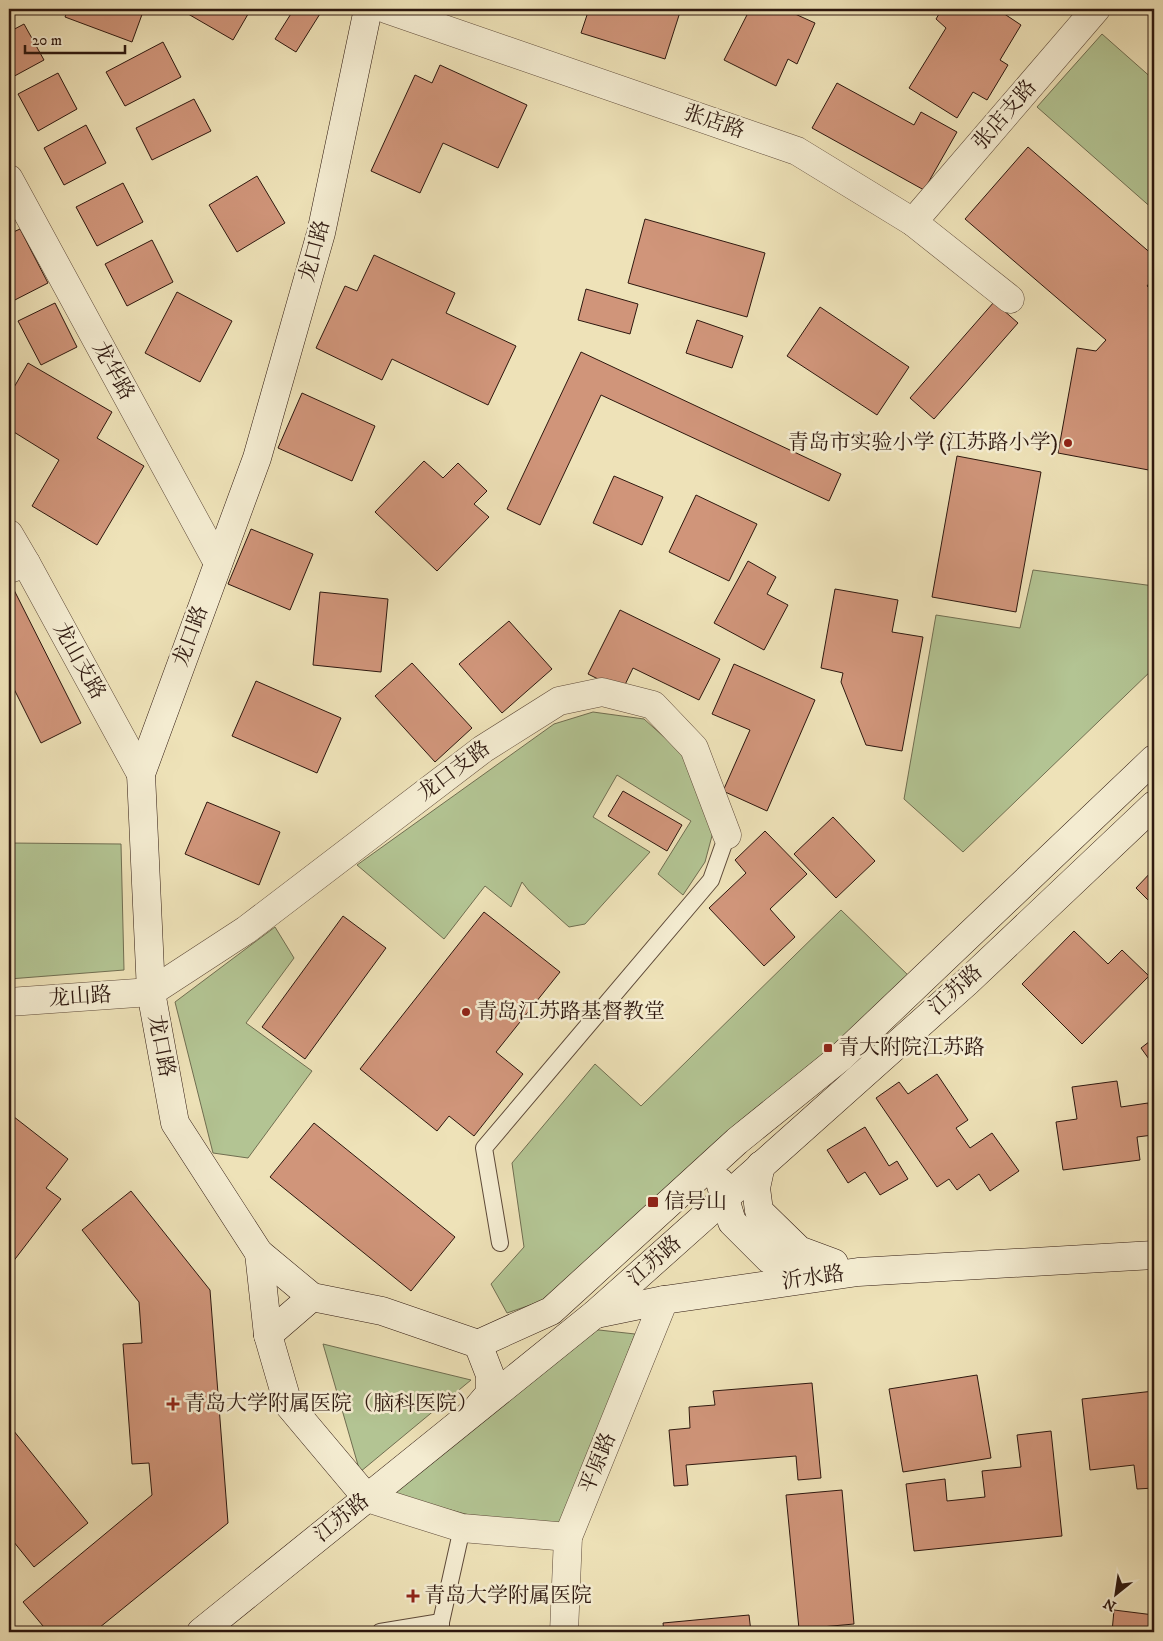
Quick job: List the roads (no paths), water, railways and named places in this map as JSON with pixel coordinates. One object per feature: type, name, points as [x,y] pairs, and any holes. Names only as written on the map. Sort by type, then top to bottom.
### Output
[{"type":"street","name":"龙口路","points":[[368,9],[321,233],[257,458],[141,774],[151,992],[175,1123],[259,1253],[312,1296],[382,1310],[478,1344]]},
{"type":"street","name":"张店路","points":[[386,9],[797,151],[913,222],[1010,299]]},
{"type":"street","name":"张店支路","points":[[913,222],[1096,9]]},
{"type":"street","name":"龙华路","points":[[9,179],[218,563]]},
{"type":"street","name":"龙山支路","points":[[9,534],[17,566],[141,774]]},
{"type":"street","name":"龙口支路","points":[[151,992],[246,930],[483,749],[559,701],[602,692],[653,705],[694,748],[727,835]]},
{"type":"street","name":"江苏路","points":[[478,1344],[551,1311],[737,1141],[841,1057],[1154,759]]},
{"type":"street","name":"江苏路","points":[[200,1632],[595,1314],[967,982],[1154,804]]},
{"type":"street","name":"龙山路","points":[[9,1002],[151,992]]},
{"type":"street","points":[[737,1141],[717,1173],[732,1222],[769,1259],[796,1270],[858,1272]]},
{"type":"street","points":[[761,1165],[756,1188],[759,1211],[799,1250],[858,1272]]},
{"type":"street","name":"龙口路","points":[[259,1253],[268,1335],[288,1404],[367,1498]]},
{"type":"street","name":"沂水路","points":[[478,1344],[595,1314],[664,1300],[858,1272],[1154,1255]]},
{"type":"street","points":[[268,1335],[312,1296]]},
{"type":"street","name":"平原路","points":[[564,1632],[568,1537],[664,1300]]},
{"type":"street","points":[[478,1344],[490,1375],[490,1393],[478,1407]]},
{"type":"street","points":[[367,1498],[462,1528],[568,1537]]},
{"type":"lane","points":[[500,1242],[484,1148],[711,880],[727,835]]},
{"type":"lane","points":[[380,1632],[441,1627],[462,1528]]},
{"type":"place","name":"青岛市实验小学 (江苏路小学)","points":[[1068,443]]},
{"type":"place","name":"青岛江苏路基督教堂","points":[[466,1012]]},
{"type":"place","name":"青大附院江苏路","points":[[828,1048]]},
{"type":"place","name":"信号山","points":[[653,1202]]},
{"type":"place","name":"青岛大学附属医院（脑科医院）","points":[[173,1404]]},
{"type":"place","name":"青岛大学附属医院","points":[[413,1596]]}]
